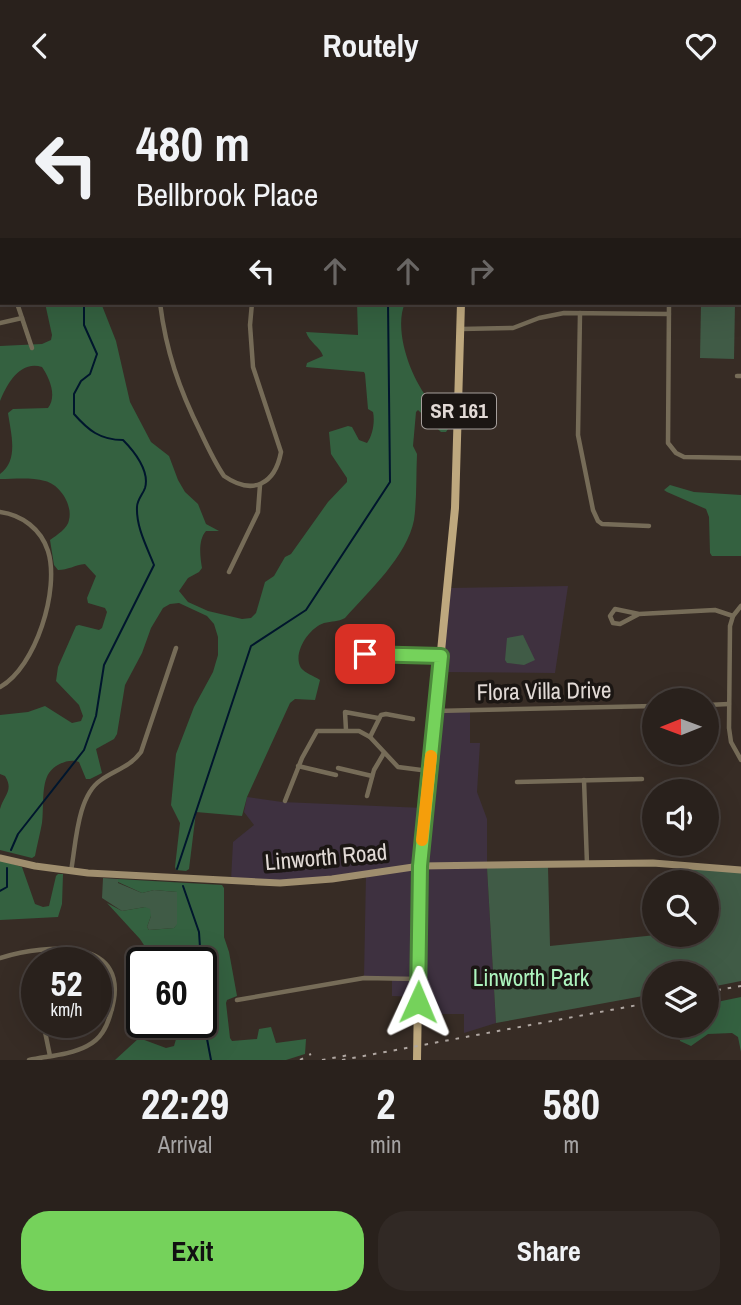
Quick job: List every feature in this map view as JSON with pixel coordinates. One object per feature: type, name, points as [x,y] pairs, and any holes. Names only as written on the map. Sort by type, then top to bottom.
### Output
[{"type":"main road","name":"SR 161","points":[[417,1060],[420,866],[456,498],[461,305]]},
{"type":"main road","name":"Linworth Road","points":[[0,858],[71,871],[290,883],[420,866],[678,863],[741,870]]},
{"type":"street","points":[[18,305],[32,348]]},
{"type":"street","points":[[160,305],[167,348],[175,376],[218,467],[224,476],[234,483],[248,486],[260,485],[271,477],[278,466],[281,452],[253,367],[250,349],[252,305]]},
{"type":"street","points":[[669,305],[668,443],[680,455],[688,457],[741,458]]},
{"type":"street","points":[[461,329],[513,328],[539,318],[564,313],[669,314]]},
{"type":"street","points":[[580,313],[578,435],[593,510],[602,524],[649,526]]},
{"type":"street","points":[[0,323],[22,318]]},
{"type":"street","points":[[229,572],[258,512],[260,485]]},
{"type":"street","points":[[0,512],[23,519],[37,531],[48,551],[50,562],[48,597],[37,638],[14,677],[0,687]]},
{"type":"street","points":[[741,606],[733,616],[730,626],[729,705],[731,742],[741,759]]},
{"type":"street","points":[[639,614],[620,624],[613,623],[610,616],[615,609],[639,614],[715,610],[733,616]]},
{"type":"street","points":[[71,871],[86,796],[98,781],[129,765],[141,752],[176,648]]},
{"type":"street","points":[[343,653],[441,656]]},
{"type":"street","points":[[719,705],[729,705]]},
{"type":"street","name":"Flora Villa Drive","points":[[435,711],[642,706]]},
{"type":"street","points":[[346,730],[345,712],[378,718],[386,714],[413,719]]},
{"type":"street","points":[[370,737],[378,718]]},
{"type":"street","points":[[285,801],[298,766],[317,731],[359,730],[370,737],[398,767],[429,771]]},
{"type":"street","points":[[367,796],[376,763],[384,753]]},
{"type":"street","points":[[298,766],[335,775]]},
{"type":"street","points":[[338,768],[372,776]]},
{"type":"street","points":[[517,782],[642,779]]},
{"type":"street","points":[[584,780],[587,864]]},
{"type":"street","points":[[0,958],[21,954]]},
{"type":"street","points":[[112,972],[117,988],[112,1009]]},
{"type":"street","points":[[237,1000],[364,978],[418,979]]},
{"type":"street","points":[[46,1038],[50,1056]]},
{"type":"street","points":[[29,1060],[73,1052],[99,1038]]},
{"type":"shaded area","points":[[568,586],[555,673],[441,672],[450,588]]},
{"type":"shaded area","points":[[470,709],[470,743],[480,743],[477,792],[487,819],[487,868],[496,1023],[464,1033],[464,1014],[417,1014],[417,997],[392,996],[392,979],[364,978],[366,874],[328,880],[231,881],[233,842],[254,825],[244,812],[247,797],[282,802],[424,808],[440,711]]},
{"type":"green space","points":[[45,305],[102,305],[116,341],[130,402],[151,442],[169,456],[178,480],[185,492],[198,504],[206,524],[219,531],[206,531],[203,535],[200,548],[202,568],[188,578],[179,591],[188,602],[208,611],[242,619],[251,618],[256,613],[265,582],[274,576],[285,557],[291,554],[328,502],[347,482],[331,454],[329,432],[352,427],[359,440],[367,443],[373,428],[374,416],[368,409],[364,372],[306,367],[307,363],[323,356],[306,332],[358,335],[357,305],[404,305],[401,327],[406,354],[423,392],[444,415],[450,426],[446,432],[441,432],[418,410],[416,412],[413,446],[417,454],[415,512],[404,547],[386,572],[345,618],[324,623],[308,635],[300,648],[299,662],[301,668],[320,680],[315,700],[295,699],[290,703],[247,797],[242,816],[196,812],[189,869],[186,871],[176,870],[175,867],[180,823],[171,805],[176,754],[194,707],[213,672],[218,655],[218,637],[214,624],[207,616],[179,603],[163,608],[151,628],[142,653],[125,685],[117,734],[114,739],[96,749],[102,773],[86,779],[79,762],[75,761],[67,761],[55,767],[46,778],[42,823],[35,856],[32,858],[0,850],[0,809],[9,785],[5,776],[0,774],[0,715],[28,712],[45,706],[72,723],[81,721],[83,716],[79,705],[56,681],[58,667],[76,626],[99,630],[107,612],[105,608],[88,603],[87,598],[96,576],[85,564],[58,570],[54,565],[50,540],[67,526],[70,514],[67,501],[60,490],[40,480],[0,479],[0,474],[10,462],[12,454],[8,413],[13,409],[48,408],[52,393],[42,367],[27,367],[15,375],[0,401],[0,346],[42,344],[51,340]]},
{"type":"green space","points":[[701,305],[735,305],[734,359],[700,358]]},
{"type":"green space","points":[[670,485],[694,492],[741,495],[741,556],[712,556],[706,509],[664,490]]},
{"type":"green space","points":[[523,635],[535,660],[524,665],[507,663],[507,638]]},
{"type":"green space","points":[[0,860],[22,867],[35,904],[43,907],[49,906],[56,876],[63,874],[62,904],[58,917],[0,920]]},
{"type":"green space","name":"Linworth Park","points":[[679,864],[741,872],[741,981],[719,985],[719,961],[642,961],[642,996],[496,1023],[487,868],[548,867],[550,946],[642,936],[642,947],[719,947],[719,870],[679,870]]},
{"type":"green space","points":[[103,878],[118,879],[118,883],[142,893],[154,890],[177,892],[177,925],[174,928],[149,930],[147,927],[151,916],[145,907],[122,911],[102,898]]},
{"type":"green space","points":[[118,879],[222,885],[224,937],[237,996],[226,1003],[230,1038],[232,1041],[257,1039],[259,1029],[271,1027],[276,1043],[306,1039],[305,1054],[286,1060],[115,1060],[139,1038],[166,1048],[174,1046],[176,1038],[217,1038],[217,947],[145,947],[107,903],[122,911],[145,907],[150,909],[151,916],[147,927],[149,930],[174,928],[177,924],[177,892],[154,890],[142,893],[118,882]]},
{"type":"green space","points":[[741,997],[741,1052],[738,1037],[732,1033],[719,1034],[719,1002]]},
{"type":"green space","points":[[680,1038],[702,1038],[691,1046],[680,1041]]},
{"type":"waterway","points":[[11,850],[18,834],[84,750],[96,716],[104,665],[154,565],[138,522],[137,504],[146,482],[140,462],[123,440],[95,433],[74,414],[74,394],[81,381],[90,374],[97,354],[84,325],[84,305]]},
{"type":"waterway","points":[[177,869],[251,646],[306,610],[390,482],[388,305]]},
{"type":"waterway","points":[[0,891],[7,887],[7,868]]},
{"type":"waterway","points":[[183,886],[199,932],[200,947]]},
{"type":"waterway","points":[[207,1038],[211,1060]]},
{"type":"railway","points":[[719,990],[741,986]]},
{"type":"railway","points":[[342,1060],[642,1004]]},
{"type":"railway","points":[[300,1060],[311,1054]]},
{"type":"railway","points":[[322,1060],[349,1055]]},
{"type":"slow traffic","points":[[422,840],[431,756]]},
{"type":"route","points":[[365,654],[441,656],[420,866],[418,1002]]}]
